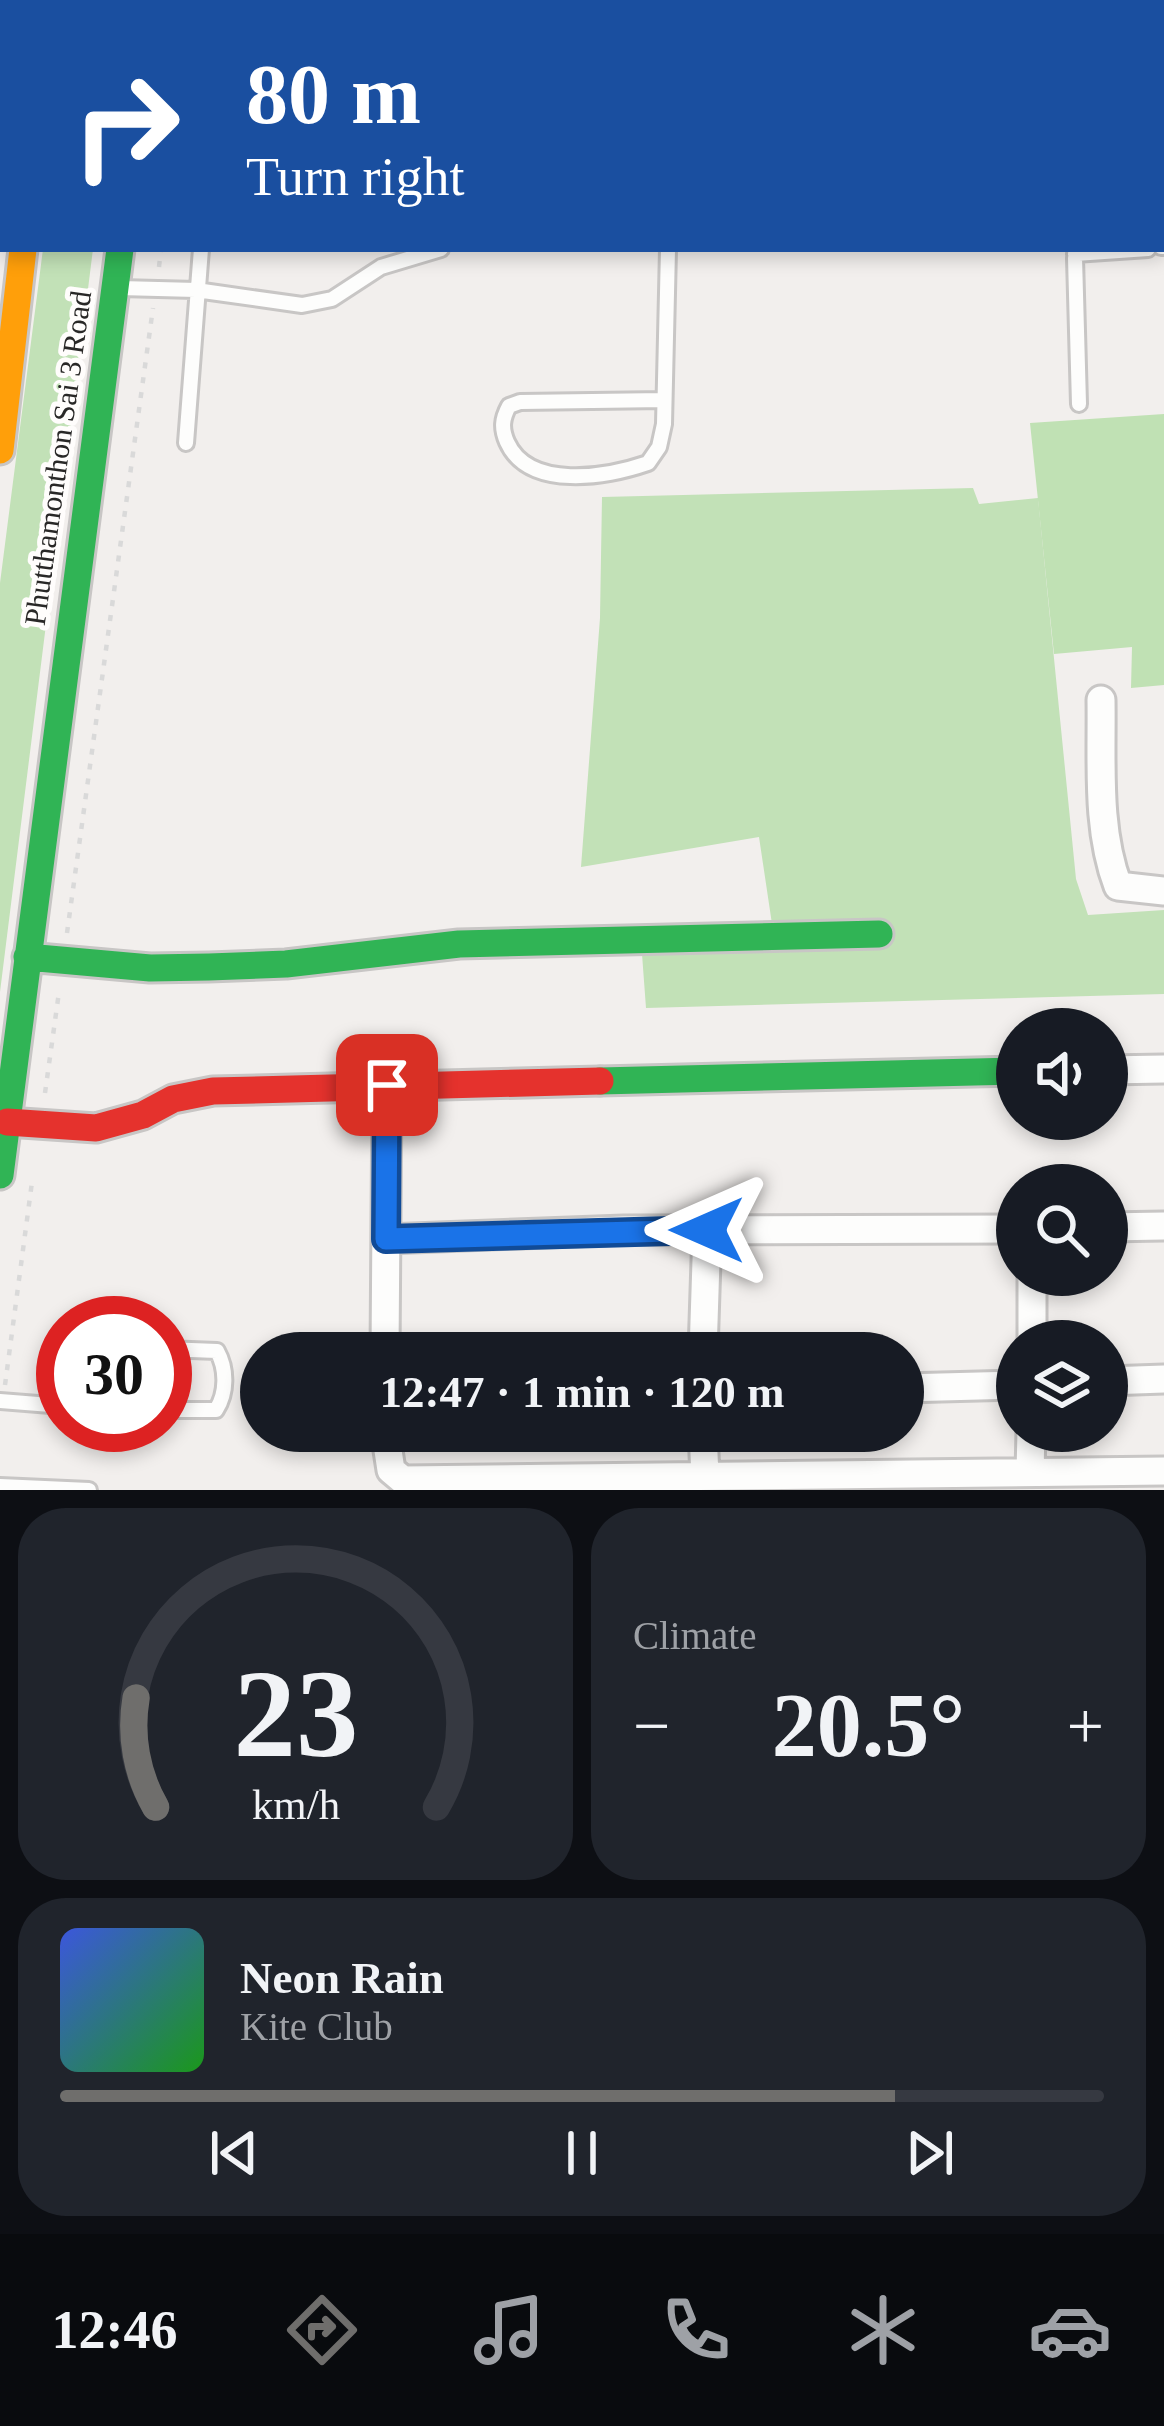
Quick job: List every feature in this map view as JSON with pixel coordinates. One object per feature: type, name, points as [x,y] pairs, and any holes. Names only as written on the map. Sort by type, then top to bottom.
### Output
[{"type":"street","name":"Phutthamonthon Sai 3 Road","points":[[0,450],[4,377],[23,252]]},
{"type":"street","name":"Phutthamonthon Sai 3 Road","points":[[0,1175],[120,252]]},
{"type":"street","points":[[1102,700],[1102,816],[1111,867],[1118,886],[1164,891]]},
{"type":"street","points":[[27,957],[150,968],[248,965],[459,944],[879,934]]},
{"type":"street","points":[[1128,1070],[1164,1069]]},
{"type":"street","points":[[7,1122],[97,1128],[143,1115],[173,1099],[213,1090],[996,1071]]},
{"type":"street","points":[[385,1332],[387,1085]]},
{"type":"street","points":[[1128,1227],[1164,1226]]},
{"type":"street","points":[[386,1239],[996,1228]]},
{"type":"street","points":[[705,1332],[707,1230]]},
{"type":"street","points":[[1128,1380],[1164,1379]]},
{"type":"street","points":[[924,1387],[996,1385]]},
{"type":"street","points":[[388,1452],[391,1470],[403,1480],[466,1484],[649,1484],[704,1477],[902,1482],[1030,1472],[1091,1481],[1164,1471]]},
{"type":"street","points":[[703,1452],[704,1477]]},
{"type":"street","points":[[1030,1452],[1030,1472]]},
{"type":"lane","points":[[186,443],[201,252]]},
{"type":"lane","points":[[115,288],[196,290],[302,305],[332,298],[381,267],[431,252]]},
{"type":"lane","points":[[664,400],[520,402],[509,406],[502,424],[510,448],[524,465],[540,472],[626,470],[648,463],[659,447],[664,400],[668,252]]},
{"type":"lane","points":[[1075,253],[1079,404]]},
{"type":"lane","points":[[192,1350],[217,1351],[224,1364],[223,1399],[216,1410],[192,1410]]},
{"type":"lane","points":[[1,1401],[36,1404]]},
{"type":"lane","points":[[0,1486],[89,1490]]},
{"type":"path","points":[[40,1124],[161,252]]},
{"type":"path","points":[[1,1401],[33,1175]]},
{"type":"green space","points":[[43,252],[93,252],[0,992],[0,583]]},
{"type":"green space","points":[[1164,414],[1164,685],[1131,688],[1132,647],[1054,654],[1030,423]]},
{"type":"green space","points":[[973,488],[979,504],[1038,498],[1076,879],[1088,915],[1164,910],[1164,994],[646,1008],[642,954],[772,924],[759,837],[581,867],[600,618],[602,497]]},
{"type":"traffic: fast","points":[[0,1175],[120,252]]},
{"type":"traffic: fast","points":[[27,957],[150,968],[209,967],[286,964],[459,944],[879,934]]},
{"type":"traffic: fast","points":[[600,1081],[996,1072]]},
{"type":"traffic: slow","points":[[0,450],[23,252]]},
{"type":"traffic: jam","points":[[7,1122],[96,1128],[143,1115],[173,1099],[213,1091],[600,1081]]},
{"type":"route","points":[[387,1085],[386,1239],[707,1230]]}]
